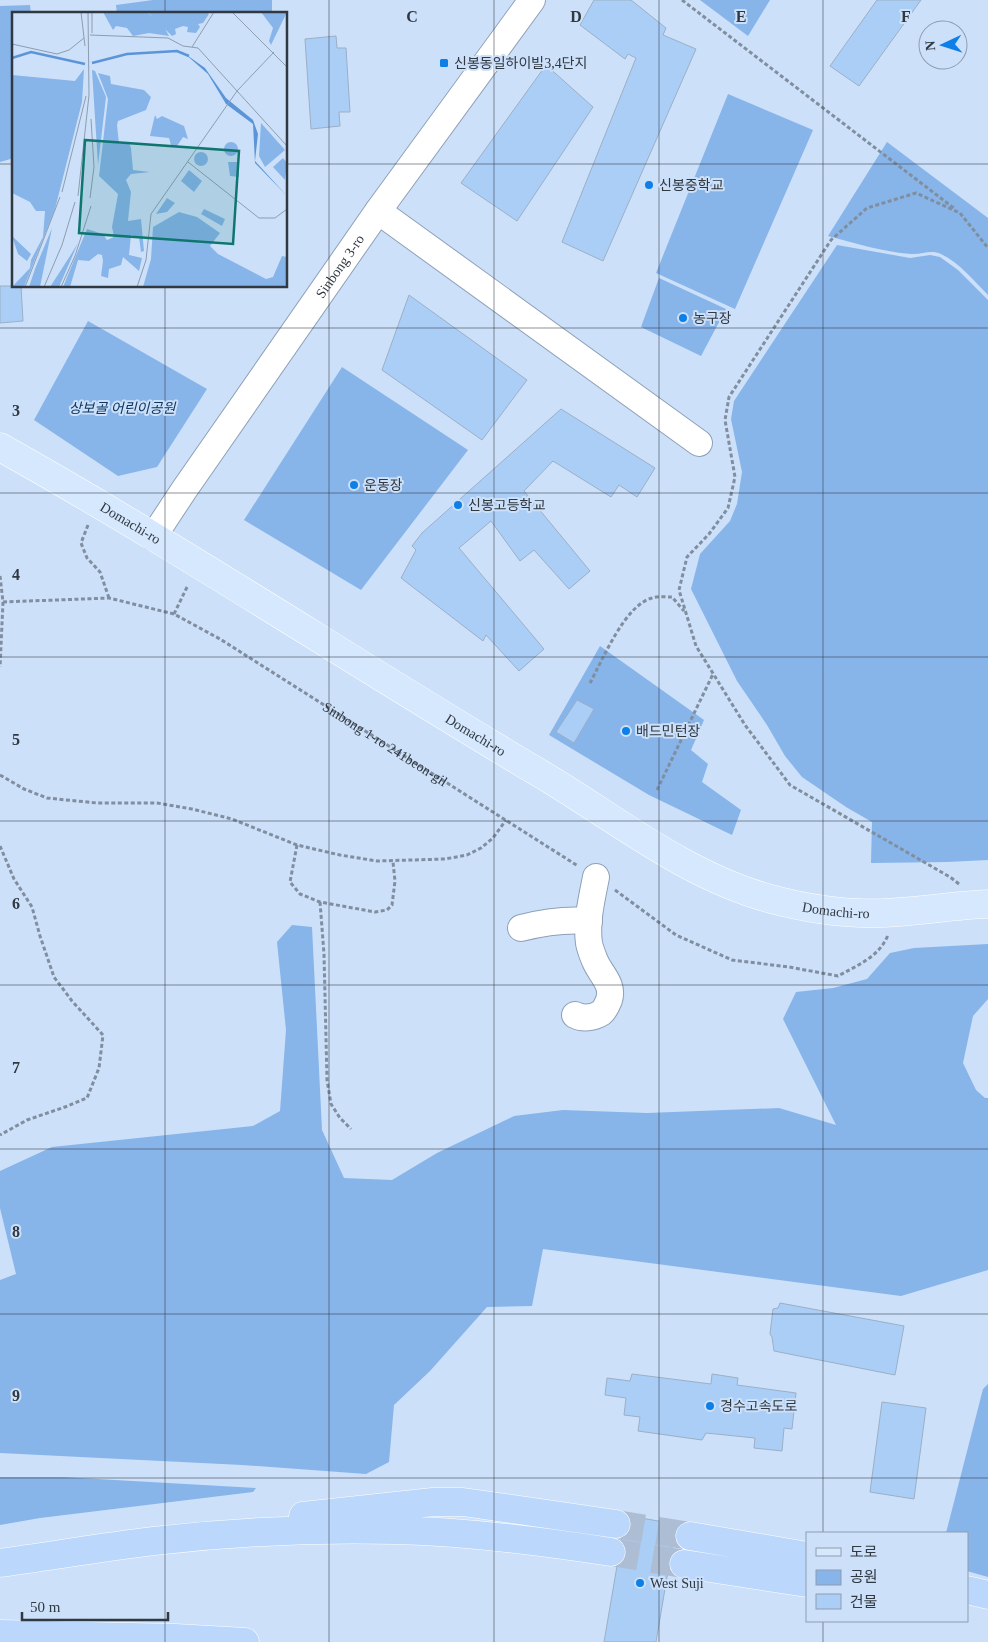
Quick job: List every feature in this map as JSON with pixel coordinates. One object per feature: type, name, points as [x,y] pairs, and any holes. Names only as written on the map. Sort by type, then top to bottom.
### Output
[{"type":"highway","points":[[181,1539],[296,1516],[433,1502],[463,1502],[616,1524]]},
{"type":"highway","points":[[0,1563],[154,1541],[279,1532],[396,1530],[462,1534],[611,1552]]},
{"type":"highway","points":[[690,1536],[806,1556]]},
{"type":"highway","points":[[684,1564],[806,1583]]},
{"type":"highway","points":[[968,1590],[988,1595]]},
{"type":"highway","points":[[968,1606],[988,1610]]},
{"type":"highway","points":[[0,1634],[175,1638],[245,1642]]},
{"type":"main road","name":"Domachi-ro","points":[[0,447],[199,564],[426,706],[568,790],[620,826],[691,866],[734,887],[771,899],[816,908],[872,913],[986,904]]},
{"type":"street","name":"Sinbong 3-ro","points":[[153,537],[378,211],[532,0]]},
{"type":"street","points":[[378,211],[699,443]]},
{"type":"street","points":[[575,1015],[581,1018],[592,1017],[602,1012],[611,995],[609,984],[595,962],[589,943],[589,922],[596,877]]},
{"type":"street","points":[[521,928],[545,921],[568,919],[589,922]]},
{"type":"path","points":[[682,0],[960,213],[988,248]]},
{"type":"path","points":[[960,213],[916,193],[867,208],[831,240],[729,397],[725,420],[735,477],[728,508],[709,534],[687,557],[679,590],[696,646],[745,724],[790,785],[950,877],[986,904]]},
{"type":"path","points":[[98,503],[81,543],[87,558],[100,572],[109,598]]},
{"type":"path","points":[[174,614],[199,564]]},
{"type":"path","points":[[0,576],[3,602],[0,666]]},
{"type":"path","points":[[590,683],[633,608],[652,598],[672,597],[686,614]]},
{"type":"path","name":"Sinbong 1-ro 241beon-gil","points":[[3,602],[109,598],[174,614],[228,644],[596,877],[651,915],[676,935],[732,960],[789,967],[838,976],[869,958],[884,946],[897,912]]},
{"type":"path","points":[[657,790],[713,673]]},
{"type":"path","points":[[0,774],[24,789],[47,798],[97,803],[157,803],[192,809],[232,819],[297,845],[340,855],[393,862],[445,859],[467,855],[481,848],[493,838],[506,820]]},
{"type":"path","points":[[297,845],[290,882],[300,894],[320,902],[375,912],[387,910],[392,905],[395,881],[393,862]]},
{"type":"path","points":[[0,846],[14,879],[32,906],[54,976],[72,1001],[102,1034],[99,1068],[87,1098],[27,1120],[0,1134]]},
{"type":"path","points":[[320,902],[324,954],[327,1080],[331,1104],[350,1129]]},
{"type":"green space","points":[[153,0],[272,0],[272,12],[117,12],[116,5]]},
{"type":"green space","points":[[700,0],[770,0],[748,36]]},
{"type":"green space","points":[[30,5],[31,12],[12,12],[12,159],[0,162],[0,6]]},
{"type":"green space","points":[[728,94],[813,130],[735,309],[656,273]]},
{"type":"green space","points":[[887,142],[988,218],[988,295],[961,267],[941,254],[933,252],[911,254],[890,251],[828,236]]},
{"type":"green space","points":[[837,245],[910,258],[930,255],[940,257],[958,270],[988,300],[988,860],[871,863],[872,822],[802,777],[785,756],[767,725],[737,681],[691,589],[700,554],[730,521],[737,504],[742,472],[731,419],[734,401]]},
{"type":"green space","name":"농구장","points":[[659,278],[726,309],[701,356],[641,327]]},
{"type":"green space","name":"상보골 어린이공원","points":[[88,321],[207,389],[157,467],[118,476],[34,420]]},
{"type":"green space","name":"운동장","points":[[342,367],[468,450],[361,590],[244,520]]},
{"type":"green space","points":[[600,646],[704,720],[691,750],[708,764],[702,782],[741,810],[732,835],[649,795],[549,735]]},
{"type":"green space","points":[[292,925],[312,927],[322,1130],[344,1178],[392,1180],[437,1153],[514,1116],[563,1110],[647,1113],[779,1108],[836,1125],[783,1019],[796,992],[833,988],[867,979],[890,953],[914,948],[988,944],[988,999],[973,1016],[963,1063],[976,1090],[985,1098],[988,1098],[988,1270],[901,1296],[543,1249],[532,1306],[487,1307],[430,1371],[394,1405],[389,1462],[366,1474],[242,1465],[0,1453],[0,1280],[16,1274],[0,1208],[0,1171],[52,1147],[253,1126],[280,1111],[286,1030],[277,942]]},
{"type":"green space","points":[[988,1384],[988,1577],[968,1571],[968,1532],[946,1532],[983,1389]]},
{"type":"green space","points":[[0,1477],[62,1477],[256,1488],[253,1492],[40,1518],[0,1525]]},
{"type":"building","name":"신봉중학교","points":[[594,0],[631,0],[666,28],[663,35],[696,49],[603,261],[562,242],[636,58],[628,54],[625,59],[580,25]]},
{"type":"building","points":[[877,0],[921,0],[859,86],[830,66]]},
{"type":"building","points":[[336,36],[337,48],[346,48],[350,112],[339,112],[340,126],[311,129],[305,39]]},
{"type":"building","points":[[546,65],[593,107],[517,221],[461,183]]},
{"type":"building","points":[[0,286],[21,288],[23,321],[0,323]]},
{"type":"building","points":[[409,295],[527,380],[482,440],[382,370]]},
{"type":"building","name":"신봉고등학교","points":[[561,409],[655,468],[637,497],[619,485],[611,497],[553,461],[524,491],[590,571],[569,589],[534,550],[520,561],[491,521],[459,548],[544,649],[519,671],[486,635],[483,641],[401,578],[416,550],[412,546],[422,533]]},
{"type":"building","points":[[577,700],[594,709],[574,743],[556,732]]},
{"type":"building","points":[[780,1303],[904,1326],[895,1375],[774,1351],[770,1334],[773,1309],[778,1308]]},
{"type":"building","name":"경수고속도로","points":[[632,1374],[711,1384],[712,1374],[738,1378],[737,1385],[796,1393],[792,1429],[784,1428],[782,1451],[754,1448],[755,1438],[706,1433],[702,1440],[638,1431],[640,1417],[624,1415],[626,1398],[605,1395],[607,1378],[630,1381]]},
{"type":"building","points":[[882,1402],[926,1408],[914,1499],[870,1492]]},
{"type":"building","name":"West Suji","points":[[629,1516],[676,1524],[656,1642],[604,1642],[617,1566],[623,1562],[626,1555],[626,1547],[621,1540],[629,1533],[631,1527]]},
{"type":"tunnel","points":[[616,1524],[690,1536]]},
{"type":"tunnel","points":[[611,1552],[684,1564]]},
{"type":"place","name":"신봉동일하이빌3,4단지","points":[[444,63]]},
{"type":"place","name":"신봉중학교","points":[[649,185]]},
{"type":"place","name":"농구장","points":[[683,318]]},
{"type":"place","name":"운동장","points":[[354,485]]},
{"type":"place","name":"신봉고등학교","points":[[458,505]]},
{"type":"place","name":"배드민턴장","points":[[626,731]]},
{"type":"place","name":"경수고속도로","points":[[710,1406]]},
{"type":"place","name":"West Suji","points":[[640,1583]]}]
